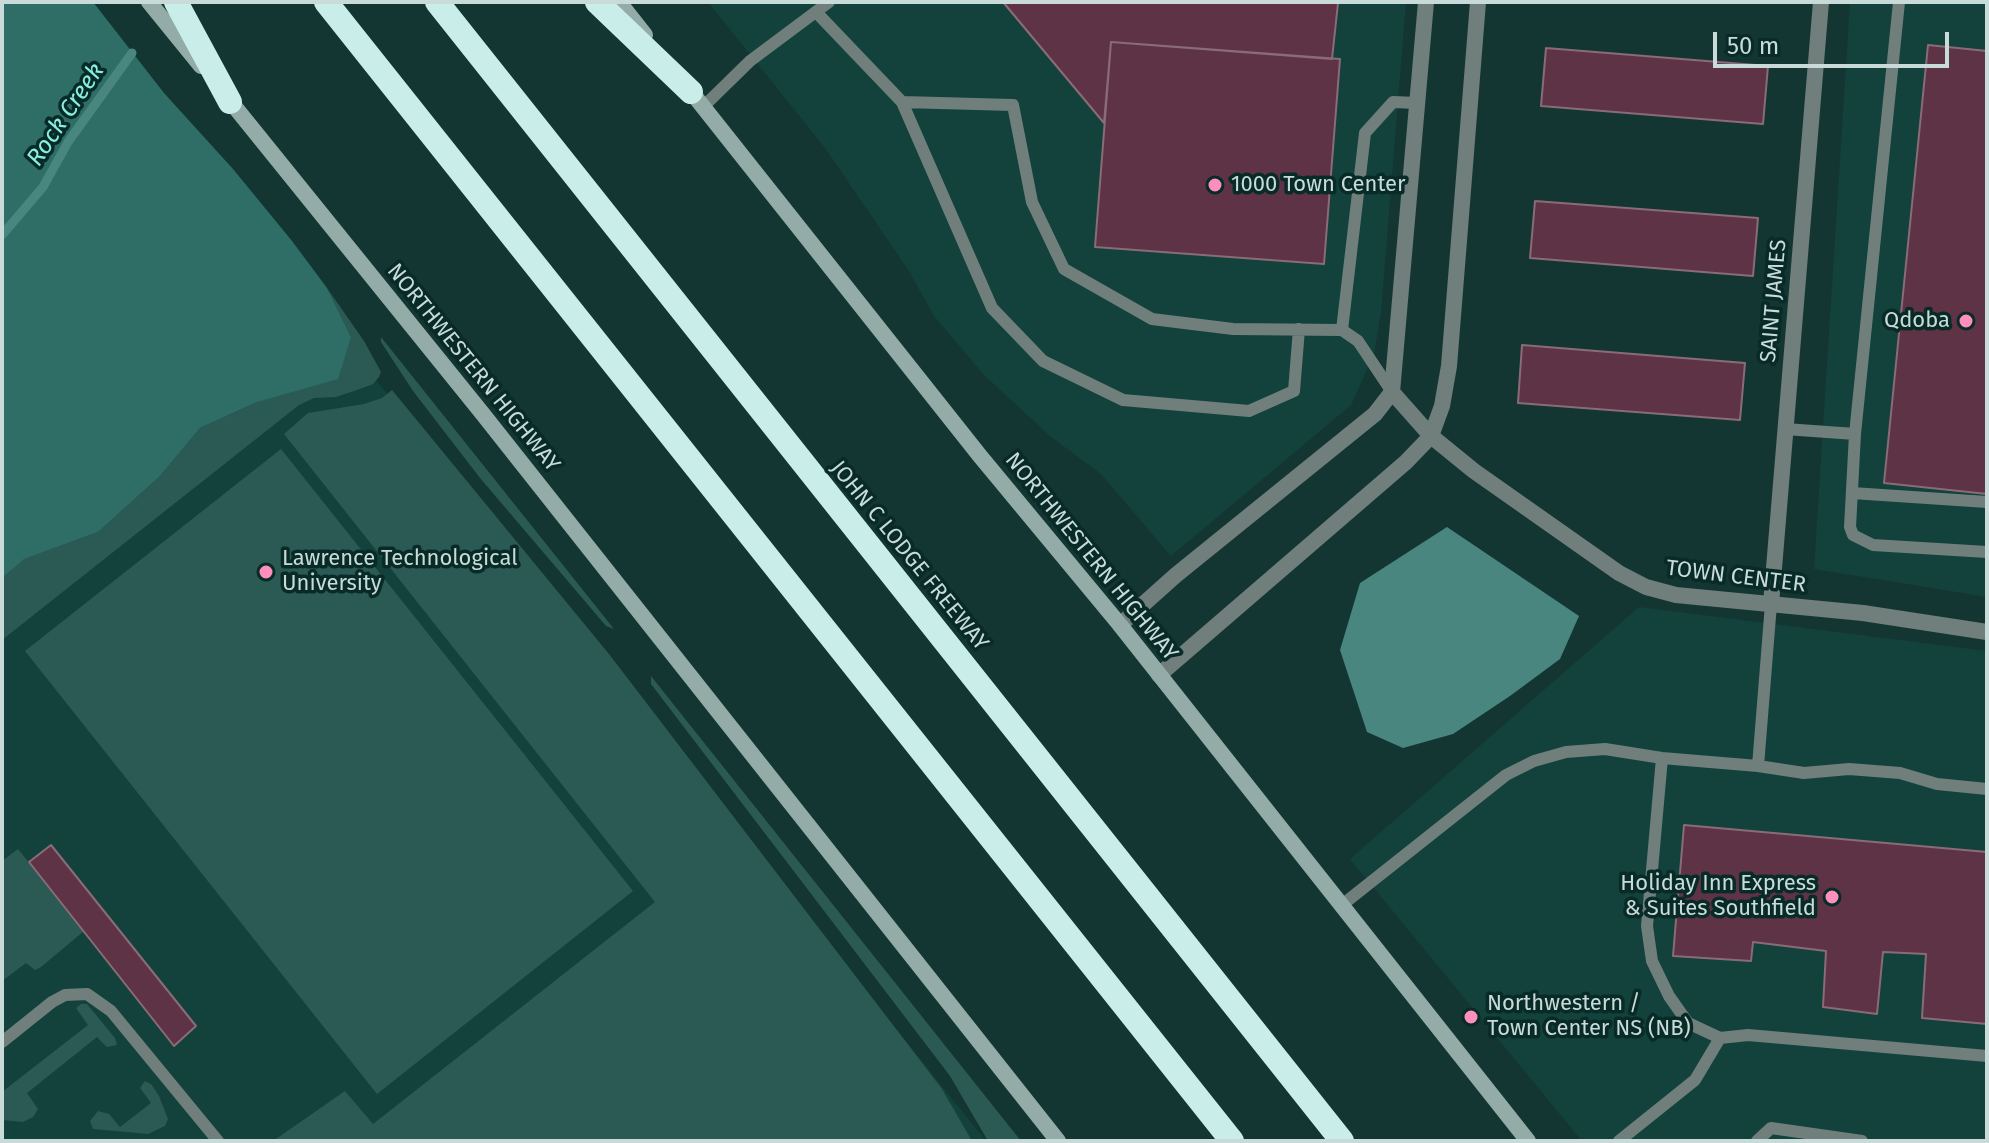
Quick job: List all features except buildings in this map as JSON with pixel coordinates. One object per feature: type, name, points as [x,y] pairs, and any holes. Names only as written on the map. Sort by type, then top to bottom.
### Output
[{"type":"highway","points":[[176,2],[230,102]]},
{"type":"highway","points":[[326,2],[1232,1141]]},
{"type":"highway","name":"JOHN C LODGE FREEWAY","points":[[437,2],[1342,1141]]},
{"type":"highway","points":[[597,2],[697,100]]},
{"type":"main road","name":"NORTHWESTERN HIGHWAY","points":[[149,2],[502,438],[1058,1141]]},
{"type":"main road","name":"NORTHWESTERN HIGHWAY","points":[[619,2],[980,456],[1120,625],[1528,1141]]},
{"type":"street","points":[[1120,625],[1176,575],[1375,414],[1392,392],[1426,2]]},
{"type":"street","points":[[1159,675],[1406,462],[1431,436],[1442,406],[1449,366],[1478,2]]},
{"type":"street","name":"SAINT JAMES","points":[[1771,604],[1821,2]]},
{"type":"street","name":"TOWN CENTER","points":[[1392,392],[1431,436],[1474,471],[1619,573],[1646,587],[1676,595],[1863,613],[1987,632]]},
{"type":"lane","points":[[697,100],[829,2]]},
{"type":"lane","points":[[1899,2],[1855,434],[1850,527],[1853,535],[1873,545],[1987,552]]},
{"type":"lane","points":[[816,12],[902,102],[992,308],[1043,361],[1123,400],[1249,411],[1294,391],[1299,329]]},
{"type":"lane","points":[[902,102],[1013,105],[1032,202],[1064,269],[1152,319],[1233,329],[1342,330],[1358,341],[1392,392]]},
{"type":"lane","points":[[1342,330],[1365,133],[1393,102],[1417,103]]},
{"type":"lane","points":[[1785,429],[1855,434]]},
{"type":"lane","points":[[1852,493],[1987,502]]},
{"type":"lane","points":[[1758,766],[1771,604]]},
{"type":"lane","points":[[1342,905],[1506,775],[1534,761],[1566,752],[1605,749],[1804,773],[1849,769],[1900,773],[1937,784],[1987,789]]},
{"type":"lane","points":[[1662,758],[1647,926],[1652,961],[1669,996],[1688,1023],[1720,1038],[1748,1035],[1987,1056]]},
{"type":"lane","points":[[2,1042],[52,1002],[65,995],[87,994],[111,1011],[218,1141]]},
{"type":"lane","points":[[1619,1141],[1695,1080],[1720,1038]]},
{"type":"lane","points":[[1757,1141],[1771,1128],[1862,1141]]},
{"type":"shaded area","name":"Lawrence Technological University","points":[[2,2],[73,2],[986,1141],[2,1141]]},
{"type":"shaded area","points":[[2,2],[93,2],[164,93],[233,169],[292,241],[327,288],[351,337],[338,379],[257,402],[200,428],[160,476],[98,532],[24,559],[2,578]]},
{"type":"shaded area","points":[[708,2],[1406,2],[1381,312],[1374,354],[1351,405],[1171,556],[1101,474],[1050,436],[985,376],[934,316],[909,271],[825,148]]},
{"type":"shaded area","points":[[1850,2],[1987,2],[1987,597],[1814,569]]},
{"type":"shaded area","points":[[1447,527],[1579,616],[1560,659],[1453,734],[1403,748],[1367,732],[1340,650],[1360,583]]},
{"type":"shaded area","points":[[1639,607],[1987,651],[1987,1141],[1582,1141],[1350,859]]},
{"type":"green space","points":[[327,288],[364,341],[381,372],[373,384],[336,397],[314,398],[299,405],[2,640],[2,578],[23,559],[98,532],[160,476],[200,428],[257,402],[351,337]]},
{"type":"green space","points":[[381,337],[614,629],[606,626],[480,478],[413,391],[381,342]]},
{"type":"green space","points":[[392,390],[609,654],[942,1089],[972,1141],[273,1141],[345,1091],[373,1124],[655,902],[284,434],[308,413],[364,404],[382,398]]},
{"type":"green space","points":[[281,449],[633,891],[377,1094],[25,651]]},
{"type":"green space","points":[[651,676],[1021,1141],[988,1141],[950,1076],[651,684]]},
{"type":"green space","points":[[18,849],[84,931],[41,967],[35,970],[26,963],[2,981],[2,861]]},
{"type":"green space","points":[[87,1004],[115,1038],[117,1045],[107,1047],[97,1037],[27,1093],[38,1109],[33,1117],[23,1122],[2,1120],[2,1092],[88,1025],[76,1008]]},
{"type":"green space","points":[[145,1081],[159,1096],[168,1119],[165,1126],[148,1134],[93,1129],[90,1121],[98,1111],[109,1114],[120,1127],[151,1103],[140,1088]]},
{"type":"waterway","name":"Rock Creek","points":[[2,235],[43,187],[68,142],[132,53]]},
{"type":"place","name":"1000 Town Center","points":[[1215,185]]},
{"type":"place","name":"Qdoba","points":[[1966,321]]},
{"type":"place","name":"Lawrence Technological University","points":[[266,572]]},
{"type":"place","name":"Holiday Inn Express & Suites Southfield","points":[[1832,897]]},
{"type":"place","name":"Northwestern / Town Center NS (NB)","points":[[1471,1017]]}]
